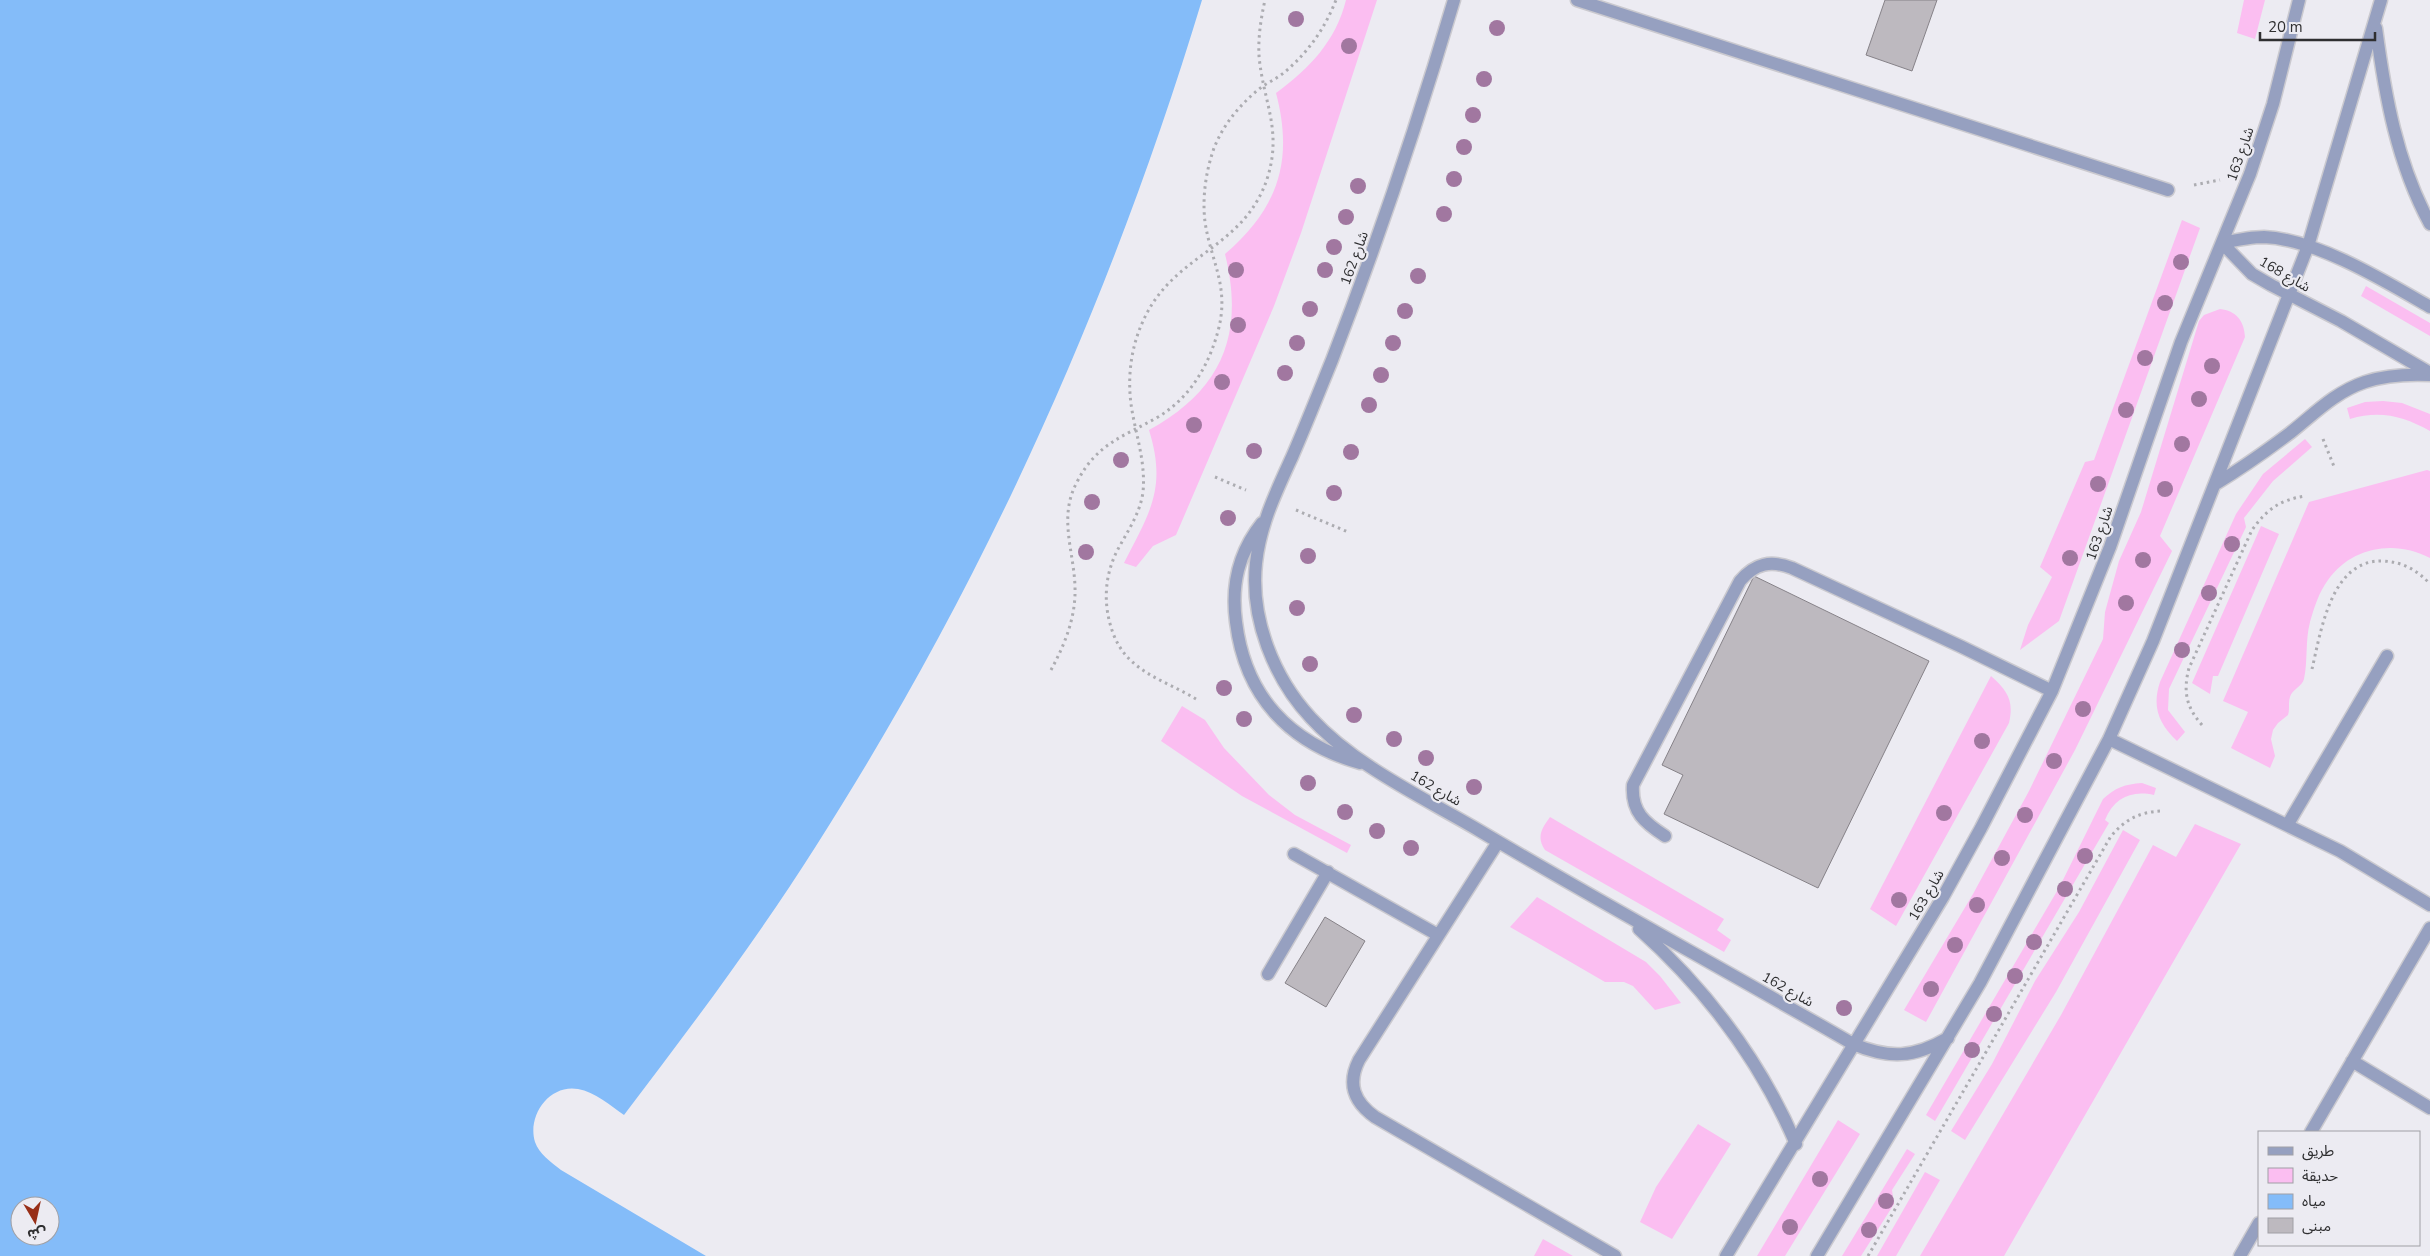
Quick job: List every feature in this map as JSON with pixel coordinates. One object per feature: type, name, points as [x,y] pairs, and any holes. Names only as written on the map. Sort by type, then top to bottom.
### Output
[{"type":"street","name":"شارع 162","points":[[1368,765],[1327,752],[1291,729],[1262,698],[1243,661],[1235,619],[1236,577],[1242,553],[1265,519],[1331,363],[1365,273],[1417,120],[1454,0]]},
{"type":"street","points":[[1577,0],[2168,190]]},
{"type":"street","name":"شارع 163","points":[[1726,1256],[1796,1144],[1853,1044],[1948,888],[2052,691],[2110,547],[2181,342],[2250,174],[2273,104],[2299,0]]},
{"type":"street","points":[[1817,1256],[1985,974],[2109,739],[2153,641],[2217,483],[2308,246],[2375,23],[2380,0]]},
{"type":"street","points":[[2375,23],[2389,113],[2401,157],[2417,200],[2430,224]]},
{"type":"street","name":"شارع 168","points":[[2222,243],[2245,238],[2265,237],[2308,246],[2398,289],[2430,307]]},
{"type":"street","name":"شارع 168","points":[[2222,243],[2252,274],[2430,374]]},
{"type":"street","points":[[2217,483],[2268,450],[2325,403],[2344,391],[2365,382],[2387,377],[2430,374]]},
{"type":"street","name":"شارع 162","points":[[1265,519],[1256,566],[1258,614],[1273,659],[1283,681],[1312,719],[1328,736],[1368,765],[1498,842],[1853,1044],[1872,1052],[1891,1055],[1912,1054],[1931,1048],[1948,1038]]},
{"type":"street","points":[[1665,836],[1641,818],[1634,808],[1633,785],[1740,581],[1748,572],[1758,566],[1770,563],[1792,568],[2052,691]]},
{"type":"street","points":[[2288,824],[2387,656]]},
{"type":"street","points":[[2109,739],[2288,824],[2391,880],[2430,905]]},
{"type":"street","points":[[1498,842],[1354,1070],[1354,1092],[1359,1102],[1375,1117],[1615,1256]]},
{"type":"street","points":[[1294,854],[1438,935]]},
{"type":"street","points":[[1268,974],[1328,872]]},
{"type":"street","name":"شارع 162","points":[[1620,912],[1681,971],[1737,1036],[1770,1087],[1796,1144]]},
{"type":"street","points":[[2312,1131],[2430,928]]},
{"type":"street","points":[[2352,1061],[2430,1108]]},
{"type":"street","points":[[2240,1256],[2258,1225]]},
{"type":"path","points":[[1196,699],[1140,670],[1125,654],[1114,636],[1108,619],[1106,583],[1111,565],[1129,534],[1143,493],[1143,471],[1129,382],[1131,359],[1137,336],[1159,294],[1174,276],[1192,261],[1231,235],[1247,217],[1259,198],[1268,176],[1273,154],[1274,131],[1259,55],[1260,25],[1265,0]]},
{"type":"path","points":[[1050,670],[1069,631],[1073,611],[1074,568],[1066,526],[1075,484],[1086,465],[1100,450],[1117,437],[1160,416],[1181,399],[1198,378],[1212,354],[1219,328],[1222,301],[1220,274],[1206,223],[1204,198],[1207,171],[1215,146],[1227,123],[1244,103],[1285,72],[1319,36],[1336,0]]},
{"type":"path","points":[[2168,190],[2250,174]]},
{"type":"path","points":[[1215,477],[1246,490]]},
{"type":"path","points":[[2202,725],[2192,713],[2186,698],[2185,682],[2189,668],[2252,530],[2261,517],[2274,506],[2288,499],[2305,496]]},
{"type":"path","points":[[1292,508],[1348,532]]},
{"type":"path","points":[[2312,670],[2326,614],[2337,588],[2348,575],[2360,566],[2376,561],[2393,562],[2408,566],[2430,584]]},
{"type":"path","points":[[1868,1256],[2111,836],[2132,817],[2147,812],[2162,811]]},
{"type":"green space","points":[[1346,0],[1377,0],[1301,233],[1274,306],[1176,535],[1153,546],[1136,567],[1124,563],[1148,514],[1156,484],[1154,450],[1149,430],[1174,414],[1194,397],[1210,378],[1222,357],[1229,334],[1232,310],[1225,254],[1258,219],[1269,201],[1277,182],[1282,162],[1281,117],[1276,93],[1320,53],[1335,28]]},
{"type":"green space","points":[[2244,0],[2265,0],[2255,39],[2237,33]]},
{"type":"green space","points":[[2182,220],[2200,228],[2059,621],[2020,650],[2028,625],[2052,577],[2040,567],[2085,462],[2094,460]]},
{"type":"green space","points":[[2366,286],[2430,323],[2430,336],[2361,296]]},
{"type":"green space","points":[[2220,309],[2231,312],[2238,317],[2243,326],[2245,337],[2160,536],[2172,551],[2075,750],[1926,1022],[1904,1010],[1973,894],[2029,791],[2103,639],[2105,612],[2119,561],[2141,512],[2199,321],[2204,315]]},
{"type":"green space","points":[[2365,402],[2402,403],[2430,414],[2430,431],[2401,418],[2391,416],[2371,415],[2350,419],[2347,408]]},
{"type":"green space","points":[[2305,439],[2312,447],[2273,481],[2244,518],[2246,527],[2169,689],[2168,710],[2185,732],[2177,741],[2165,728],[2158,714],[2157,699],[2160,682],[2236,514],[2263,474]]},
{"type":"green space","points":[[2427,470],[2430,471],[2430,558],[2417,552],[2388,548],[2361,554],[2349,560],[2338,569],[2328,580],[2315,606],[2308,629],[2304,679],[2291,694],[2288,715],[2273,730],[2271,739],[2275,756],[2270,768],[2231,748],[2248,712],[2223,701],[2309,502]]},
{"type":"green space","points":[[2261,526],[2279,534],[2218,676],[2213,676],[2210,694],[2192,683]]},
{"type":"green space","points":[[1991,676],[2002,687],[2010,702],[2009,723],[1896,926],[1870,909]]},
{"type":"green space","points":[[1182,706],[1205,720],[1224,748],[1269,795],[1295,815],[1351,845],[1347,853],[1242,796],[1161,741]]},
{"type":"green space","points":[[2142,783],[2156,788],[2154,795],[2131,795],[2124,797],[2113,806],[2105,820],[2109,823],[1935,1121],[1926,1115],[2060,886],[2103,799],[2121,787]]},
{"type":"green space","points":[[1550,817],[1724,919],[1717,930],[1731,940],[1724,952],[1545,850],[1541,841],[1541,833]]},
{"type":"green space","points":[[2195,824],[2241,844],[2004,1256],[1920,1256],[2061,1015],[2153,845],[2176,857]]},
{"type":"green space","points":[[2123,830],[2140,840],[2056,992],[1965,1140],[1951,1131],[1992,1064],[2035,981],[2079,912]]},
{"type":"green space","points":[[1537,897],[1646,962],[1660,976],[1681,1003],[1655,1010],[1633,986],[1624,982],[1605,982],[1510,927]]},
{"type":"green space","points":[[1838,1120],[1860,1134],[1785,1256],[1757,1256]]},
{"type":"green space","points":[[1698,1124],[1731,1144],[1672,1239],[1640,1222],[1656,1187]]},
{"type":"green space","points":[[1907,1149],[1915,1154],[1892,1190],[1894,1204],[1861,1256],[1842,1256]]},
{"type":"green space","points":[[1925,1172],[1940,1180],[1896,1256],[1877,1256]]},
{"type":"green space","points":[[1543,1239],[1573,1256],[1534,1256]]},
{"type":"water","points":[[0,0],[1202,0],[1166,112],[1127,222],[1084,330],[1038,437],[988,541],[935,644],[877,746],[771,915],[699,1016],[624,1115],[596,1096],[578,1089],[567,1089],[558,1092],[550,1097],[537,1112],[533,1132],[535,1142],[539,1150],[549,1161],[706,1256],[0,1256]]},
{"type":"building","points":[[1885,0],[1937,0],[1912,71],[1866,55]]},
{"type":"building","points":[[1754,576],[1929,661],[1818,888],[1664,814],[1683,775],[1662,765]]},
{"type":"building","points":[[1325,917],[1365,941],[1326,1007],[1285,983]]}]
